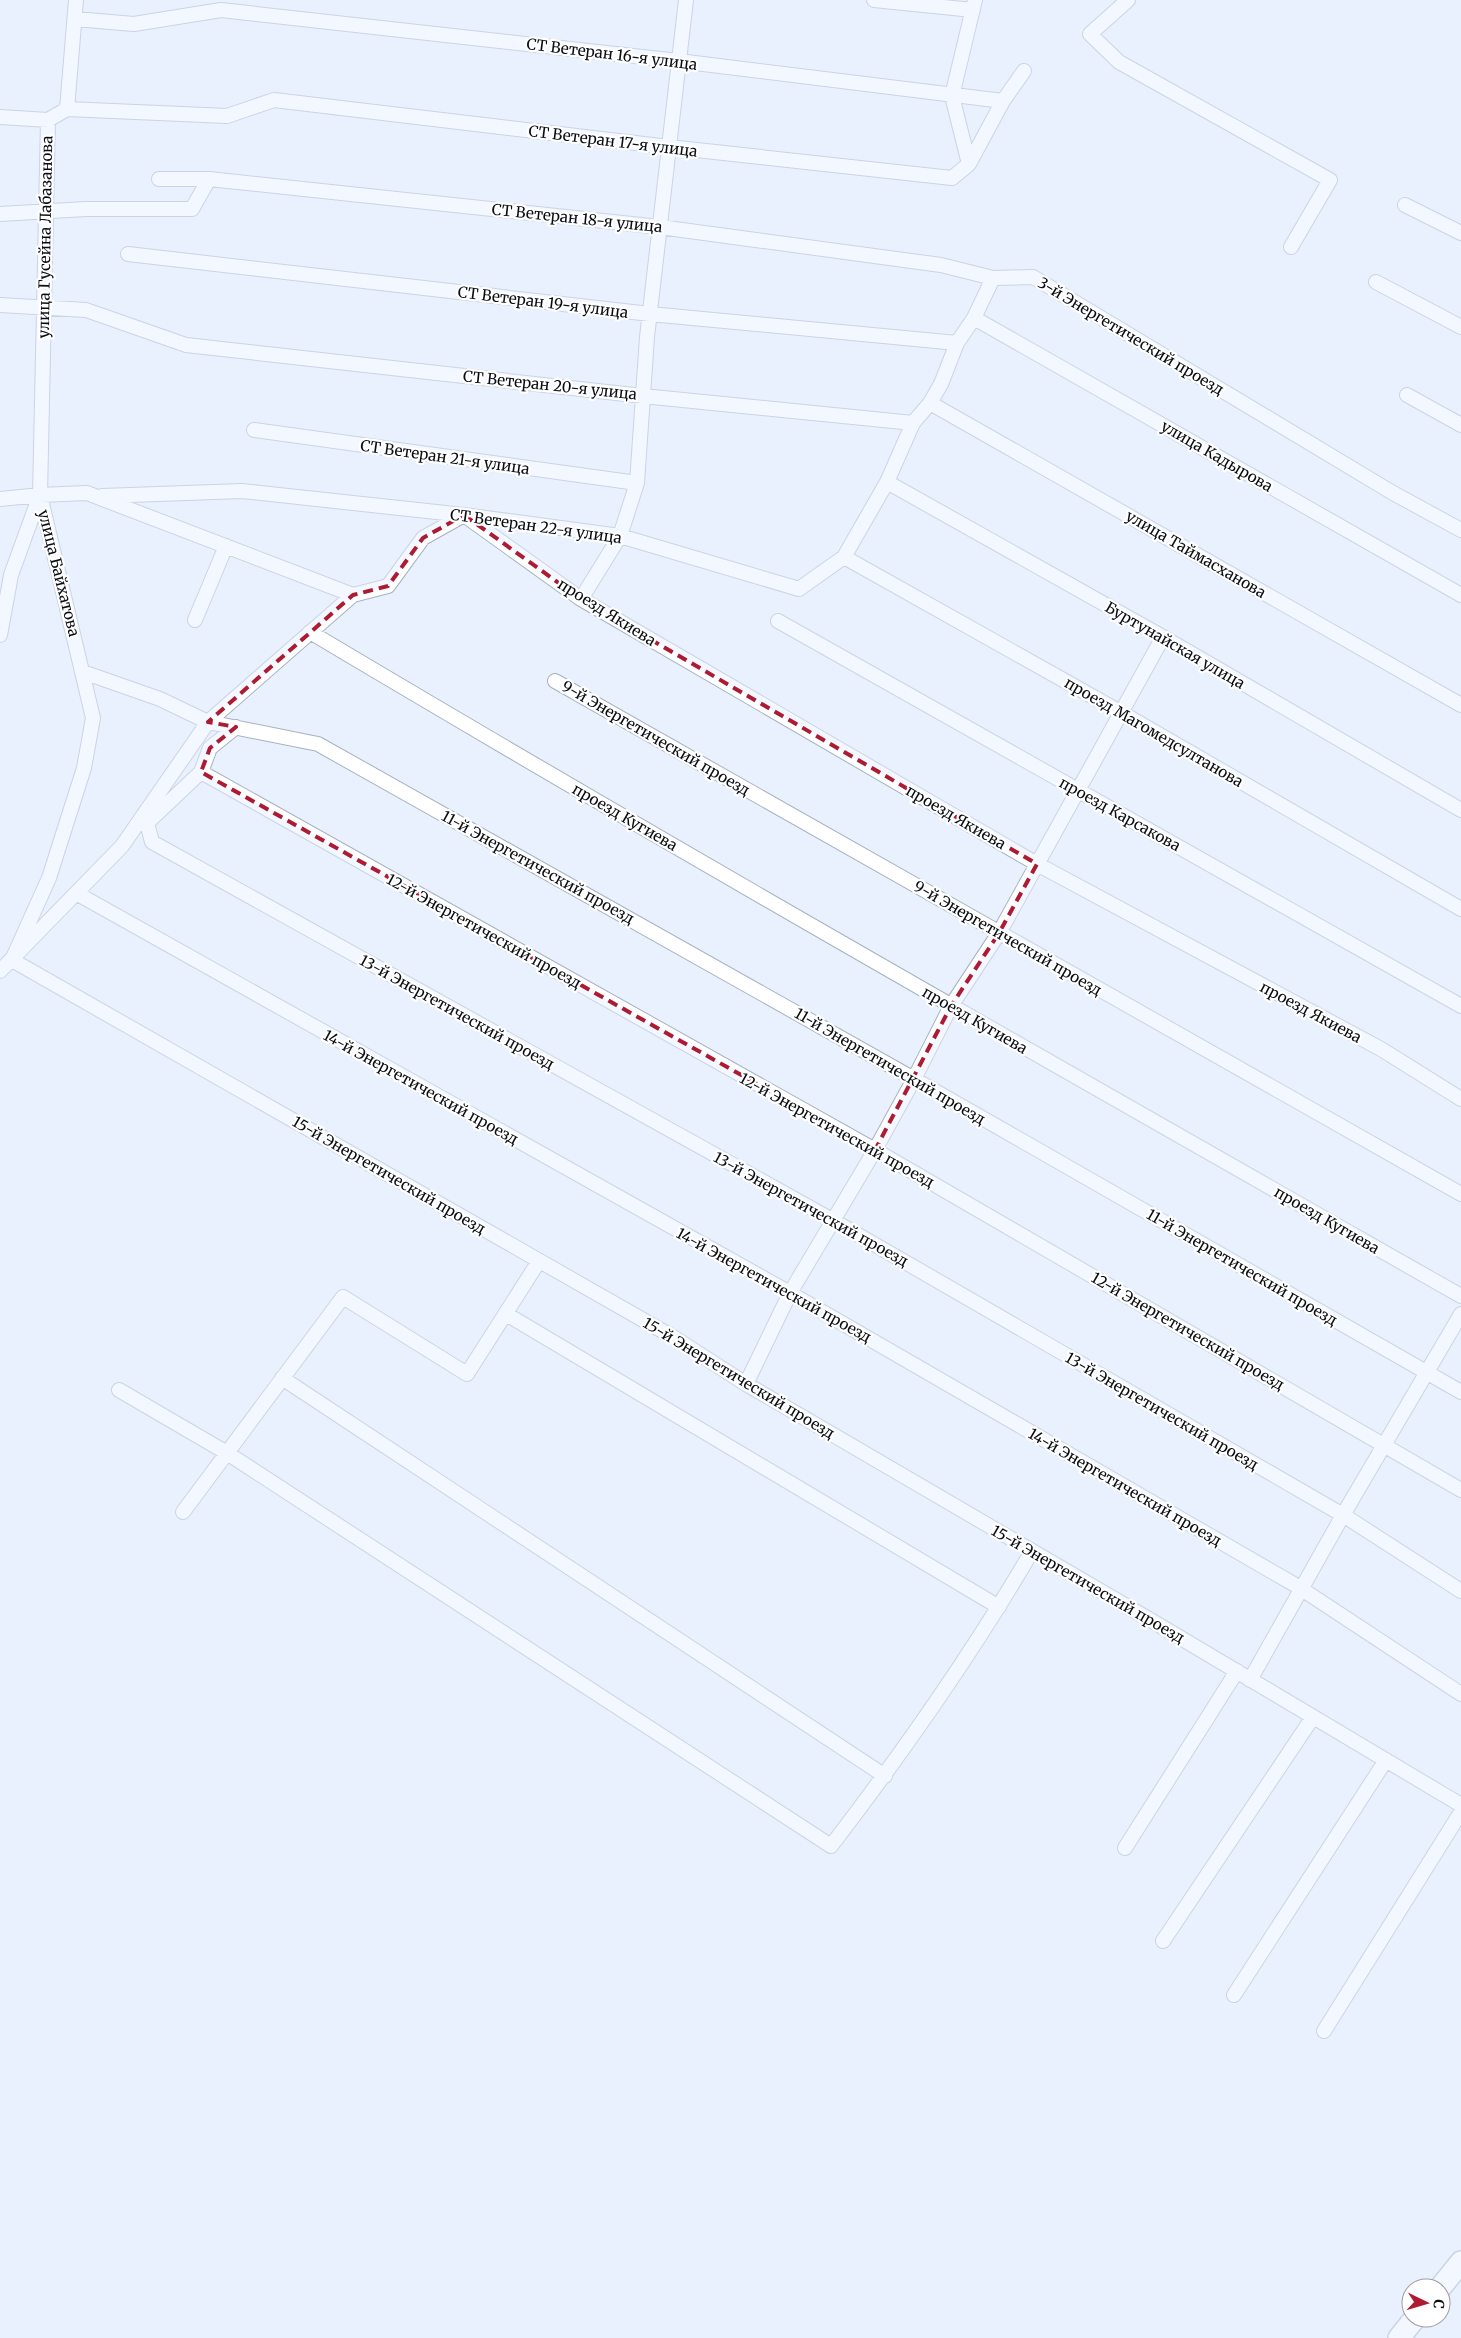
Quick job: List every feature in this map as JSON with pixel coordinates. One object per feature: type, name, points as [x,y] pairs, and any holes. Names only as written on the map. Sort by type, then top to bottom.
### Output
[{"type":"highway","points":[[1448,2278],[1461,2262]]},
{"type":"highway","points":[[1399,2338],[1408,2328]]},
{"type":"street","points":[[67,109],[76,0]]},
{"type":"street","points":[[580,599],[620,536],[637,483],[650,314],[686,0]]},
{"type":"street","points":[[874,0],[974,5],[952,96],[969,164]]},
{"type":"street","points":[[1128,0],[1090,34],[1119,62],[1330,180],[1291,247]]},
{"type":"street","name":"СТ Ветеран 16-я улица","points":[[75,19],[134,24],[221,10],[679,61],[1003,101]]},
{"type":"street","points":[[969,164],[1003,101],[1024,70]]},
{"type":"street","name":"СТ Ветеран 17-я улица","points":[[67,109],[227,116],[274,100],[669,148],[952,178],[969,164]]},
{"type":"street","name":"улица Гусейна Лабазанова","points":[[40,495],[48,120],[67,109]]},
{"type":"street","points":[[0,117],[48,120]]},
{"type":"street","name":"СТ Ветеран 18-я улица","points":[[159,179],[209,179],[660,227],[941,265],[993,278]]},
{"type":"street","points":[[0,214],[45,211],[192,209],[209,179]]},
{"type":"street","points":[[1405,204],[1461,233]]},
{"type":"street","name":"СТ Ветеран 19-я улица","points":[[128,254],[650,314],[958,343]]},
{"type":"street","points":[[844,557],[887,482],[914,423],[930,403],[958,343],[974,318],[993,278]]},
{"type":"street","name":"3-й Энергетический проезд","points":[[993,278],[1033,278],[1392,493],[1461,530]]},
{"type":"street","points":[[1376,282],[1461,327]]},
{"type":"street","name":"СТ Ветеран 20-я улица","points":[[0,305],[86,310],[186,344],[643,396],[914,423]]},
{"type":"street","name":"улица Кадырова","points":[[974,318],[1461,595]]},
{"type":"street","points":[[1407,394],[1461,425]]},
{"type":"street","name":"улица Таймасханова","points":[[930,403],[1461,705]]},
{"type":"street","name":"СТ Ветеран 21-я улица","points":[[254,430],[637,483]]},
{"type":"street","name":"Буртунайская улица","points":[[887,482],[1461,810]]},
{"type":"street","name":"СТ Ветеран 22-я улица","points":[[95,496],[242,491],[464,515],[620,536],[799,589],[844,557]]},
{"type":"street","name":"улица Байхатова","points":[[12,960],[49,878],[84,768],[93,718],[40,495],[87,493],[353,595]]},
{"type":"street","points":[[0,499],[40,495],[11,575],[0,635]]},
{"type":"street","points":[[122,846],[208,722],[353,595],[388,586],[423,538],[464,515]]},
{"type":"street","name":"проезд Якиева","points":[[464,515],[580,599],[1037,864],[1381,1049],[1461,1099]]},
{"type":"street","points":[[195,620],[226,546]]},
{"type":"street","name":"проезд Магомедсултанова","points":[[844,557],[1122,713],[1461,909]]},
{"type":"street","name":"проезд Карсакова","points":[[778,621],[1461,1006]]},
{"type":"street","name":"проезд Кугиева","points":[[310,632],[492,740],[951,1006],[1461,1296]]},
{"type":"street","points":[[746,1384],[790,1294],[875,1150],[951,1006],[999,933],[1163,638]]},
{"type":"street","name":"11-й Энергетический проезд","points":[[83,672],[160,699],[208,722],[318,744],[914,1079],[1461,1392]]},
{"type":"street","name":"9-й Энергетический проезд","points":[[556,681],[1461,1194]]},
{"type":"street","points":[[0,971],[122,846],[205,774],[210,748],[236,727]]},
{"type":"street","name":"12-й Энергетический проезд","points":[[205,774],[875,1150],[1461,1490]]},
{"type":"street","name":"13-й Энергетический проезд","points":[[147,823],[152,842],[834,1221],[1343,1515],[1461,1591]]},
{"type":"street","name":"14-й Энергетический проезд","points":[[76,893],[790,1294],[1302,1589],[1461,1694]]},
{"type":"street","name":"15-й Энергетический проезд","points":[[12,960],[673,1337],[746,1384],[1237,1671],[1461,1805]]},
{"type":"street","points":[[182,1512],[343,1297],[468,1374],[539,1261]]},
{"type":"street","points":[[506,1314],[999,1607]]},
{"type":"street","points":[[1250,1680],[1343,1515],[1461,1314]]},
{"type":"street","points":[[282,1378],[884,1776]]},
{"type":"street","points":[[119,1390],[226,1453],[831,1846],[884,1776],[999,1607],[1032,1551]]},
{"type":"street","points":[[1125,1848],[1237,1671]]},
{"type":"street","points":[[1164,1941],[1313,1717]]},
{"type":"street","points":[[1234,1995],[1386,1760]]},
{"type":"street","points":[[1324,2031],[1461,1812]]},
{"type":"highlighted area","points":[[464,515],[581,599],[1037,864],[999,933],[951,1006],[875,1150],[201,772],[210,748],[236,727],[208,722],[353,595],[388,586],[423,538]]}]
